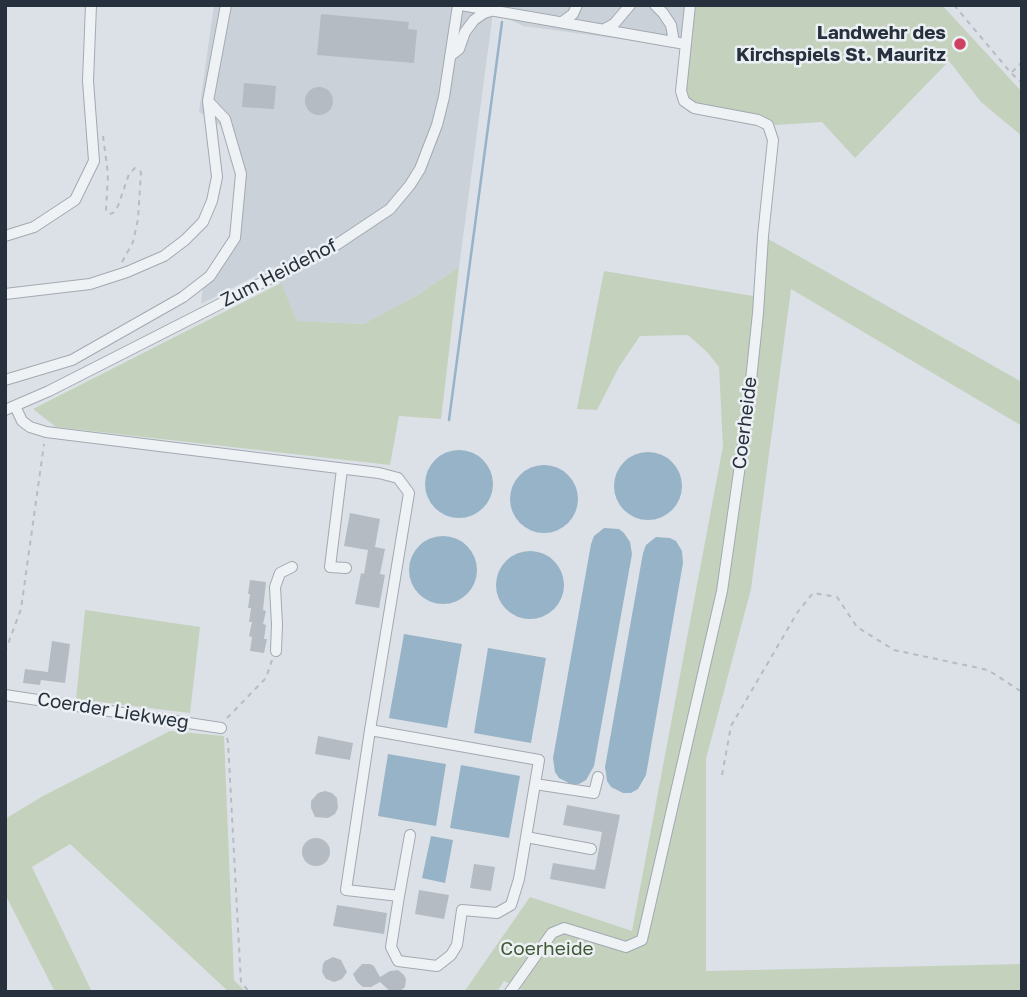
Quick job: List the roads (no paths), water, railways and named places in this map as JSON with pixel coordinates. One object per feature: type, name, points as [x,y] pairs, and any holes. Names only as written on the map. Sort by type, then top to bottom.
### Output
[{"type":"street","points":[[5,236],[34,227],[75,200],[94,161],[88,81],[91,5]]},
{"type":"street","points":[[5,294],[90,284],[116,276],[164,256],[203,222],[212,201],[217,177],[208,101],[226,5]]},
{"type":"street","name":"Zum Heidehof","points":[[399,896],[346,890],[408,493],[398,478],[379,473],[46,432],[30,427],[10,408],[49,391],[336,245],[390,209],[420,170],[438,125],[459,5],[495,11]]},
{"type":"street","points":[[562,22],[573,14],[577,5]]},
{"type":"street","points":[[603,30],[614,24],[630,5]]},
{"type":"street","points":[[655,5],[663,12],[680,43]]},
{"type":"street","name":"Coerheide","points":[[510,992],[552,933],[564,928],[626,947],[642,940],[722,591],[748,409],[773,140],[768,125],[758,120],[694,108],[684,101],[681,92],[680,43],[690,5]]},
{"type":"street","name":"Zum Heidehof","points":[[450,56],[459,49],[465,32],[474,20],[484,12],[521,9],[562,22],[680,43]]},
{"type":"street","points":[[5,380],[72,360],[183,297],[210,276],[235,238],[241,174],[225,119],[208,101]]},
{"type":"street","points":[[342,469],[330,568],[346,568]]},
{"type":"street","points":[[276,650],[275,587],[280,573],[292,567]]},
{"type":"street","name":"Coerder Liekweg","points":[[5,695],[221,728]]},
{"type":"street","points":[[370,730],[539,760],[519,878],[511,905],[497,913],[463,910],[457,945],[452,955],[437,967],[398,961],[391,947],[410,835]]},
{"type":"street","points":[[535,784],[594,793],[598,777]]},
{"type":"street","points":[[526,837],[591,849]]},
{"type":"water","points":[[459,450],[472,453],[483,460],[490,471],[493,484],[490,497],[483,508],[472,515],[459,518],[446,515],[435,508],[428,497],[425,484],[428,471],[435,460],[446,453]]},
{"type":"water","points":[[648,452],[661,455],[672,462],[679,473],[682,486],[679,499],[672,510],[661,517],[648,520],[635,517],[624,510],[617,499],[614,486],[617,473],[624,462],[635,455]]},
{"type":"water","points":[[544,465],[557,468],[568,475],[575,486],[578,499],[575,512],[568,523],[557,530],[544,533],[531,530],[520,523],[513,512],[510,499],[513,486],[520,475],[531,468]]},
{"type":"water","points":[[604,528],[619,529],[624,533],[630,542],[632,554],[594,766],[586,780],[571,784],[559,778],[555,772],[553,758],[591,544],[594,536]]},
{"type":"water","points":[[443,536],[456,539],[467,546],[474,557],[477,570],[474,583],[467,594],[456,601],[443,604],[430,601],[419,594],[412,583],[409,570],[412,557],[419,546],[430,539]]},
{"type":"water","points":[[656,537],[676,541],[682,551],[683,563],[646,775],[638,789],[623,793],[611,787],[607,781],[605,767],[643,553],[646,545]]},
{"type":"water","points":[[530,551],[543,554],[554,561],[561,572],[564,585],[561,598],[554,609],[543,616],[530,619],[517,616],[506,609],[499,598],[496,585],[499,572],[506,561],[517,554]]},
{"type":"water","points":[[404,634],[462,644],[447,728],[389,718]]},
{"type":"water","points":[[488,648],[546,658],[531,743],[474,733]]},
{"type":"water","points":[[388,754],[446,764],[436,826],[378,816]]},
{"type":"water","points":[[461,765],[520,776],[509,838],[450,828]]},
{"type":"water","points":[[431,836],[453,840],[445,883],[422,878]]},
{"type":"waterway","points":[[449,420],[502,22]]},
{"type":"place","name":"Landwehr des Kirchspiels St. Mauritz","points":[[960,44]]}]
